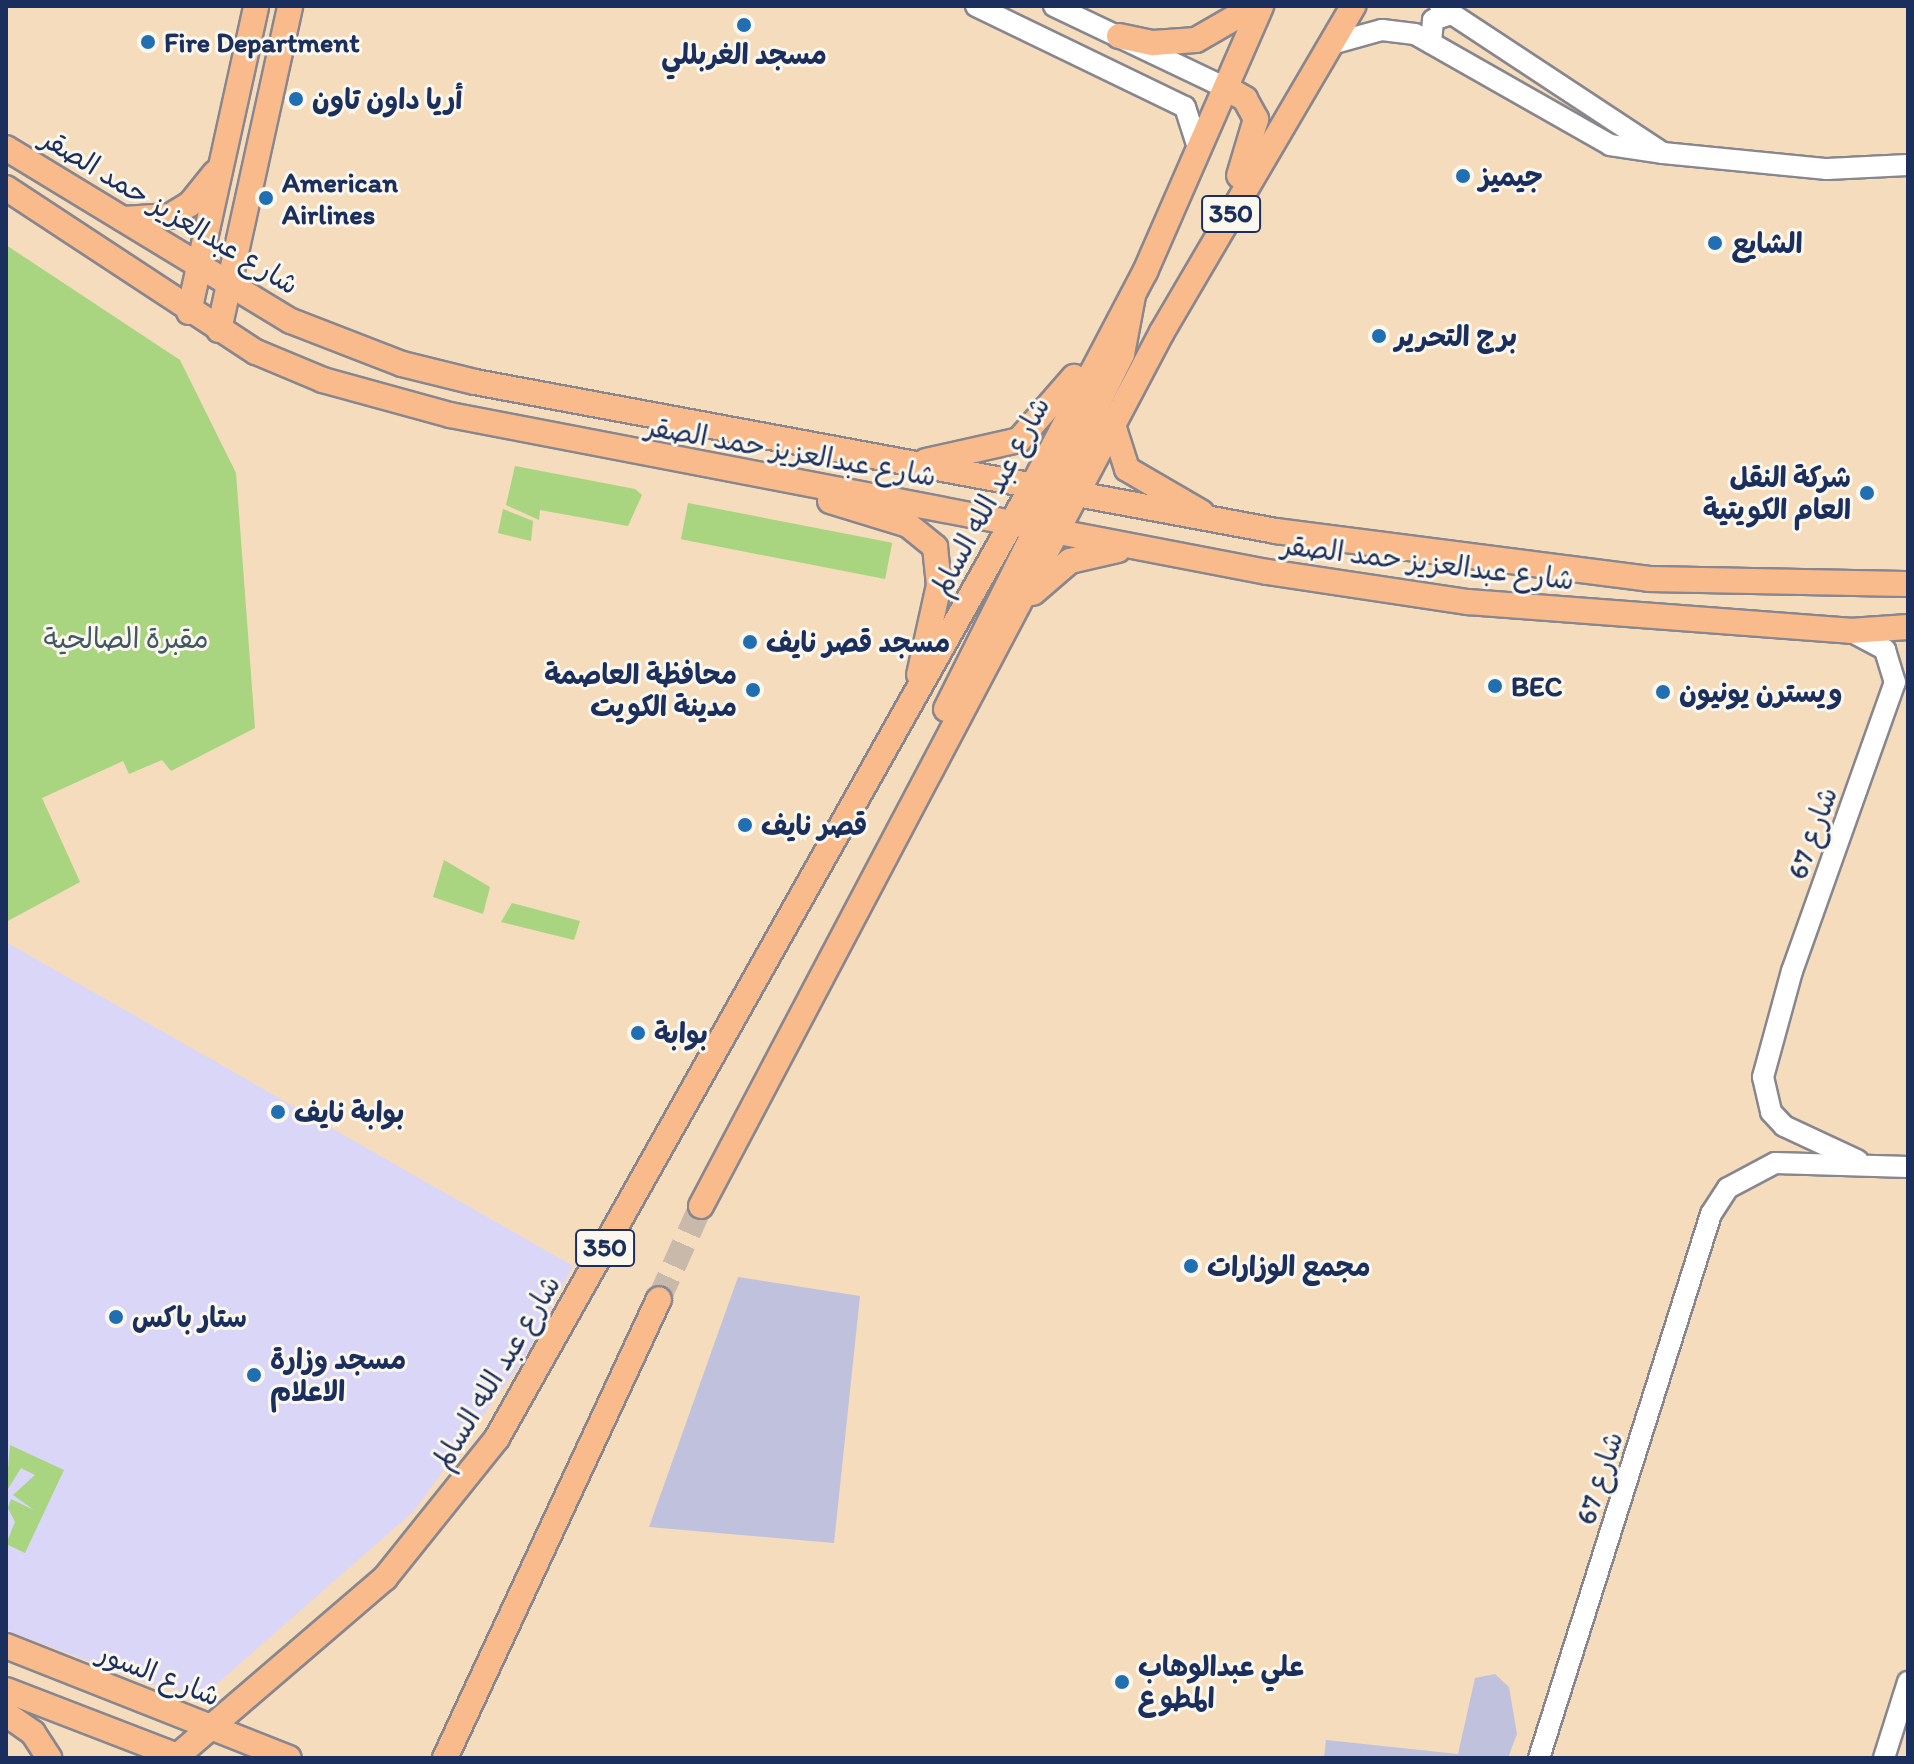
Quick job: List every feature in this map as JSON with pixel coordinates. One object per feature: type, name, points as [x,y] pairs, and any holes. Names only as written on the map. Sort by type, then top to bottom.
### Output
[{"type":"main road","points":[[256,6],[193,295],[225,305],[263,106],[288,16],[302,6]]},
{"type":"main road","points":[[1119,36],[1196,40],[1255,6]]},
{"type":"main road","name":"شارع عبد الله السالم","points":[[701,1206],[987,661],[1047,528],[1054,491],[1107,334],[1133,292],[1199,152],[1261,6]]},
{"type":"main road","name":"شارع عبد الله السالم","points":[[178,1757],[385,1578],[497,1438],[1013,522],[1054,491],[1113,425],[1162,332],[1353,6]]},
{"type":"main road","points":[[1162,332],[1257,130],[1252,108],[1228,89]]},
{"type":"main road","points":[[234,100],[263,106]]},
{"type":"main road","name":"شارع عبدالعزيز حمد الصقر","points":[[6,148],[123,219],[193,295]]},
{"type":"main road","points":[[123,219],[170,216],[190,204],[220,164]]},
{"type":"main road","name":"شارع عبدالعزيز حمد الصقر","points":[[9,189],[193,295],[225,305],[370,367],[402,364],[1218,522],[1649,579],[1908,584]]},
{"type":"main road","points":[[936,755],[953,688],[1047,528],[1044,505],[1054,491],[1122,354],[1133,292]]},
{"type":"main road","name":"شارع عبدالعزيز حمد الصقر","points":[[225,305],[282,363],[386,400],[655,457],[1149,549],[1468,602],[1850,631],[1908,627]]},
{"type":"main road","points":[[911,464],[1019,440],[1107,334]]},
{"type":"main road","points":[[1113,425],[1127,469],[1218,522]]},
{"type":"main road","points":[[655,457],[695,454],[832,477],[851,453]]},
{"type":"main road","points":[[737,470],[908,525],[935,547],[939,585],[912,703]]},
{"type":"main road","points":[[987,661],[1059,567],[1088,554],[1149,549]]},
{"type":"main road","name":"350","points":[[445,1758],[659,1299]]},
{"type":"main road","name":"شارع السور","points":[[6,1646],[289,1758]]},
{"type":"main road","points":[[6,1690],[178,1757]]},
{"type":"main road","points":[[6,1714],[33,1733],[49,1758]]},
{"type":"street","points":[[976,6],[1185,107],[1197,127],[1199,152]]},
{"type":"street","points":[[1054,6],[1228,89]]},
{"type":"street","points":[[1431,43],[1433,20],[1446,10],[1663,153]]},
{"type":"street","points":[[1331,44],[1399,29],[1431,43],[1610,145],[1827,169],[1908,165]]},
{"type":"street","name":"شارع 67","points":[[1850,631],[1885,650],[1895,682],[1792,971],[1763,1077],[1771,1112],[1784,1126],[1861,1161]]},
{"type":"street","points":[[1861,1161],[1908,1167]]},
{"type":"street","name":"شارع 67","points":[[1539,1758],[1711,1214],[1728,1188],[1775,1163],[1861,1161]]},
{"type":"street","points":[[1884,1758],[1908,1682]]},
{"type":"shaded area","points":[[6,942],[573,1266],[523,1360],[414,1511],[204,1695],[150,1684],[6,1630]]},
{"type":"shaded area","points":[[738,1277],[860,1296],[834,1543],[649,1527]]},
{"type":"shaded area","points":[[1495,1674],[1509,1687],[1517,1734],[1508,1758],[1324,1758],[1326,1740],[1458,1754],[1475,1678]]},
{"type":"green space","name":"مقبرة الصالحية","points":[[6,245],[180,360],[236,473],[255,728],[171,771],[162,760],[129,774],[123,761],[42,798],[80,882],[6,922]]},
{"type":"green space","points":[[515,466],[635,489],[642,495],[628,526],[540,510],[539,520],[506,505]]},
{"type":"green space","points":[[688,503],[892,543],[885,579],[681,539]]},
{"type":"green space","points":[[503,509],[533,521],[531,541],[498,533]]},
{"type":"green space","points":[[444,860],[490,887],[483,914],[433,897]]},
{"type":"green space","points":[[512,903],[580,921],[574,940],[501,922]]},
{"type":"green space","points":[[10,1445],[64,1470],[25,1553],[6,1544],[15,1522],[8,1508],[11,1499],[34,1510],[13,1495],[35,1475],[21,1468],[6,1492]]},
{"type":"tunnel","points":[[659,1299],[701,1206]]},
{"type":"place","name":"مسجد الغربللي","points":[[744,25]]},
{"type":"place","name":"Fire Department","points":[[148,42]]},
{"type":"place","name":"أريا داون تاون","points":[[296,99]]},
{"type":"place","name":"جيميز","points":[[1463,176]]},
{"type":"place","name":"American Airlines","points":[[266,198]]},
{"type":"place","name":"الشايع","points":[[1715,243]]},
{"type":"place","name":"برج التحرير","points":[[1379,336]]},
{"type":"place","name":"شركة النقل العام الكويتية","points":[[1867,493]]},
{"type":"place","name":"مسجد قصر نايف","points":[[750,642]]},
{"type":"place","name":"BEC","points":[[1495,686]]},
{"type":"place","name":"محافظة العاصمة مدينة الكويت","points":[[753,690]]},
{"type":"place","name":"ويسترن يونيون","points":[[1663,692]]},
{"type":"place","name":"قصر نايف","points":[[745,825]]},
{"type":"place","name":"بوابة","points":[[638,1033]]},
{"type":"place","name":"بوابة نايف","points":[[278,1112]]},
{"type":"place","name":"مجمع الوزارات","points":[[1191,1266]]},
{"type":"place","name":"ستار باكس","points":[[116,1317]]},
{"type":"place","name":"مسجد وزارة الاعلام","points":[[254,1375]]},
{"type":"place","name":"علي عبدالوهاب المطوع","points":[[1122,1682]]}]
